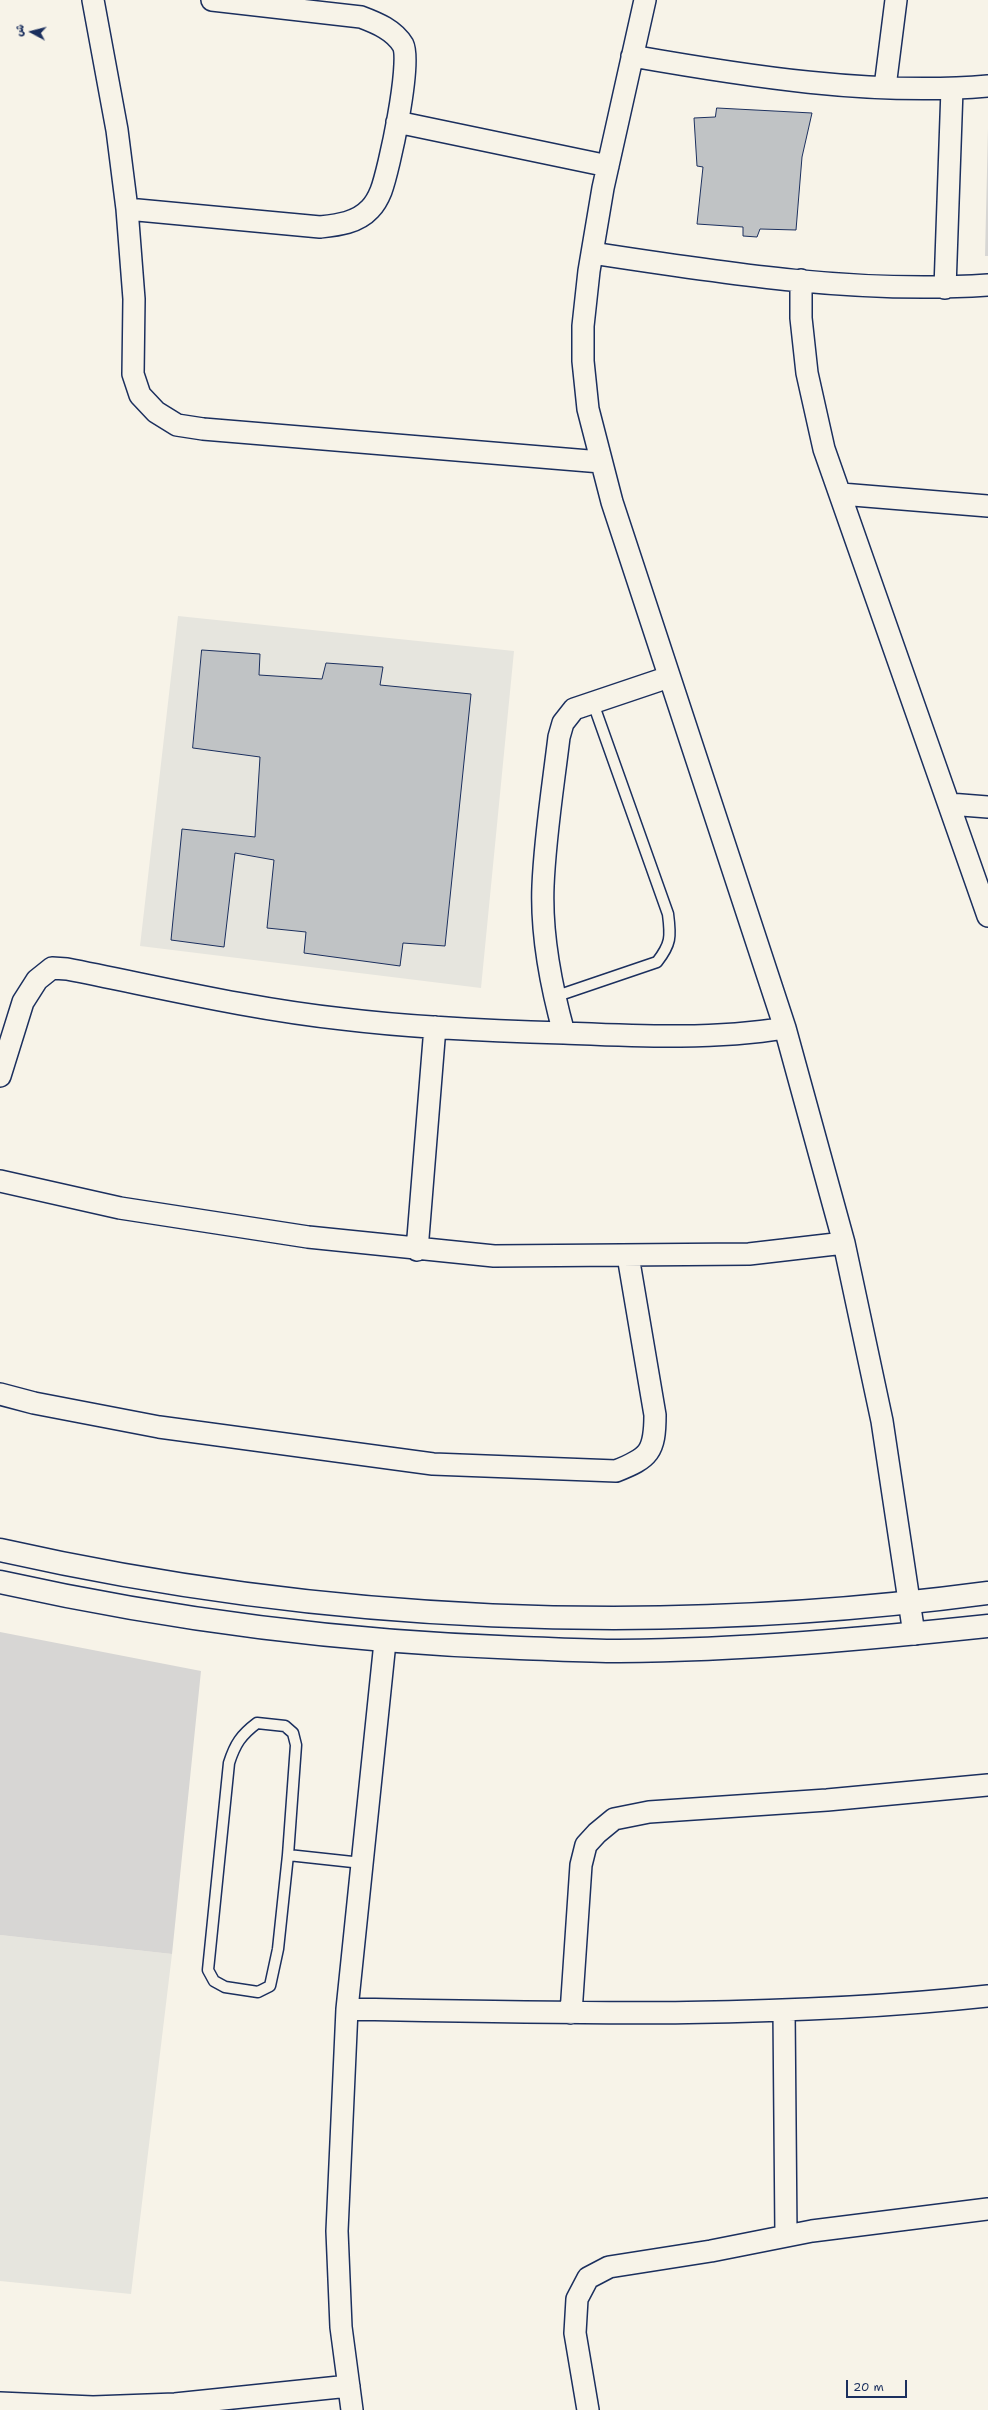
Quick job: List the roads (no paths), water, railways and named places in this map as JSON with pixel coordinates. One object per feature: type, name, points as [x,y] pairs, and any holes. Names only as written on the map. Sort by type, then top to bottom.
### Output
[{"type":"street","points":[[93,0],[117,130],[127,209],[134,299],[134,374],[140,396],[156,412],[177,425],[601,462]]},
{"type":"street","points":[[127,209],[320,227],[339,225],[357,219],[370,209],[381,191],[397,122],[406,61],[403,46],[393,34],[379,24],[361,17],[212,0]]},
{"type":"street","points":[[645,0],[608,166],[592,253],[583,326],[583,361],[588,409],[601,462],[669,677],[785,1028],[844,1244],[882,1421],[914,1634]]},
{"type":"street","points":[[885,87],[896,0]]},
{"type":"street","points":[[632,56],[726,72],[885,87],[952,89],[988,86]]},
{"type":"street","points":[[945,288],[952,89]]},
{"type":"street","points":[[397,122],[608,166]]},
{"type":"street","points":[[592,253],[704,270],[886,287],[945,288],[988,285]]},
{"type":"street","points":[[801,280],[801,318],[807,373],[824,450],[841,494],[988,916]]},
{"type":"street","points":[[841,494],[988,506]]},
{"type":"street","points":[[564,1034],[554,997],[547,951],[543,887],[559,737],[563,723],[574,709],[669,677]]},
{"type":"street","points":[[949,804],[988,807]]},
{"type":"street","points":[[0,1076],[23,1002],[37,980],[52,968],[68,969],[261,1007],[342,1019],[434,1027],[564,1034],[715,1036],[748,1034],[785,1028]]},
{"type":"street","points":[[417,1250],[434,1027]]},
{"type":"street","points":[[0,1181],[120,1208],[308,1237],[417,1250],[494,1256],[750,1254],[844,1244]]},
{"type":"street","points":[[0,1394],[159,1427],[433,1464],[616,1471],[635,1463],[649,1452],[655,1438],[656,1415],[628,1256]]},
{"type":"street","points":[[0,1550],[191,1586],[390,1610],[509,1617],[716,1617],[824,1612],[910,1604],[988,1593]]},
{"type":"street","points":[[0,1582],[185,1617],[385,1642],[617,1651],[723,1648],[914,1634],[988,1626]]},
{"type":"street","points":[[352,2410],[341,2327],[337,2231],[347,2009],[385,1642]]},
{"type":"street","points":[[571,2013],[581,1865],[586,1845],[597,1832],[614,1819],[649,1812],[827,1800],[988,1785]]},
{"type":"street","points":[[347,2009],[571,2013],[784,2010],[929,2002],[988,1996]]},
{"type":"street","points":[[784,2010],[786,2236]]},
{"type":"street","points":[[588,2410],[574,2332],[577,2299],[588,2278],[610,2267],[711,2251],[786,2236],[988,2209]]},
{"type":"street","points":[[0,2403],[129,2408],[349,2386]]},
{"type":"lane","points":[[554,997],[657,962],[666,951],[671,937],[668,914],[593,703]]},
{"type":"lane","points":[[257,1723],[285,1726],[293,1733],[296,1746],[288,1855],[278,1948],[270,1986],[258,1992],[225,1987],[214,1981],[208,1970],[229,1763],[235,1744],[243,1733],[257,1723]]},
{"type":"lane","points":[[288,1855],[362,1863]]}]
